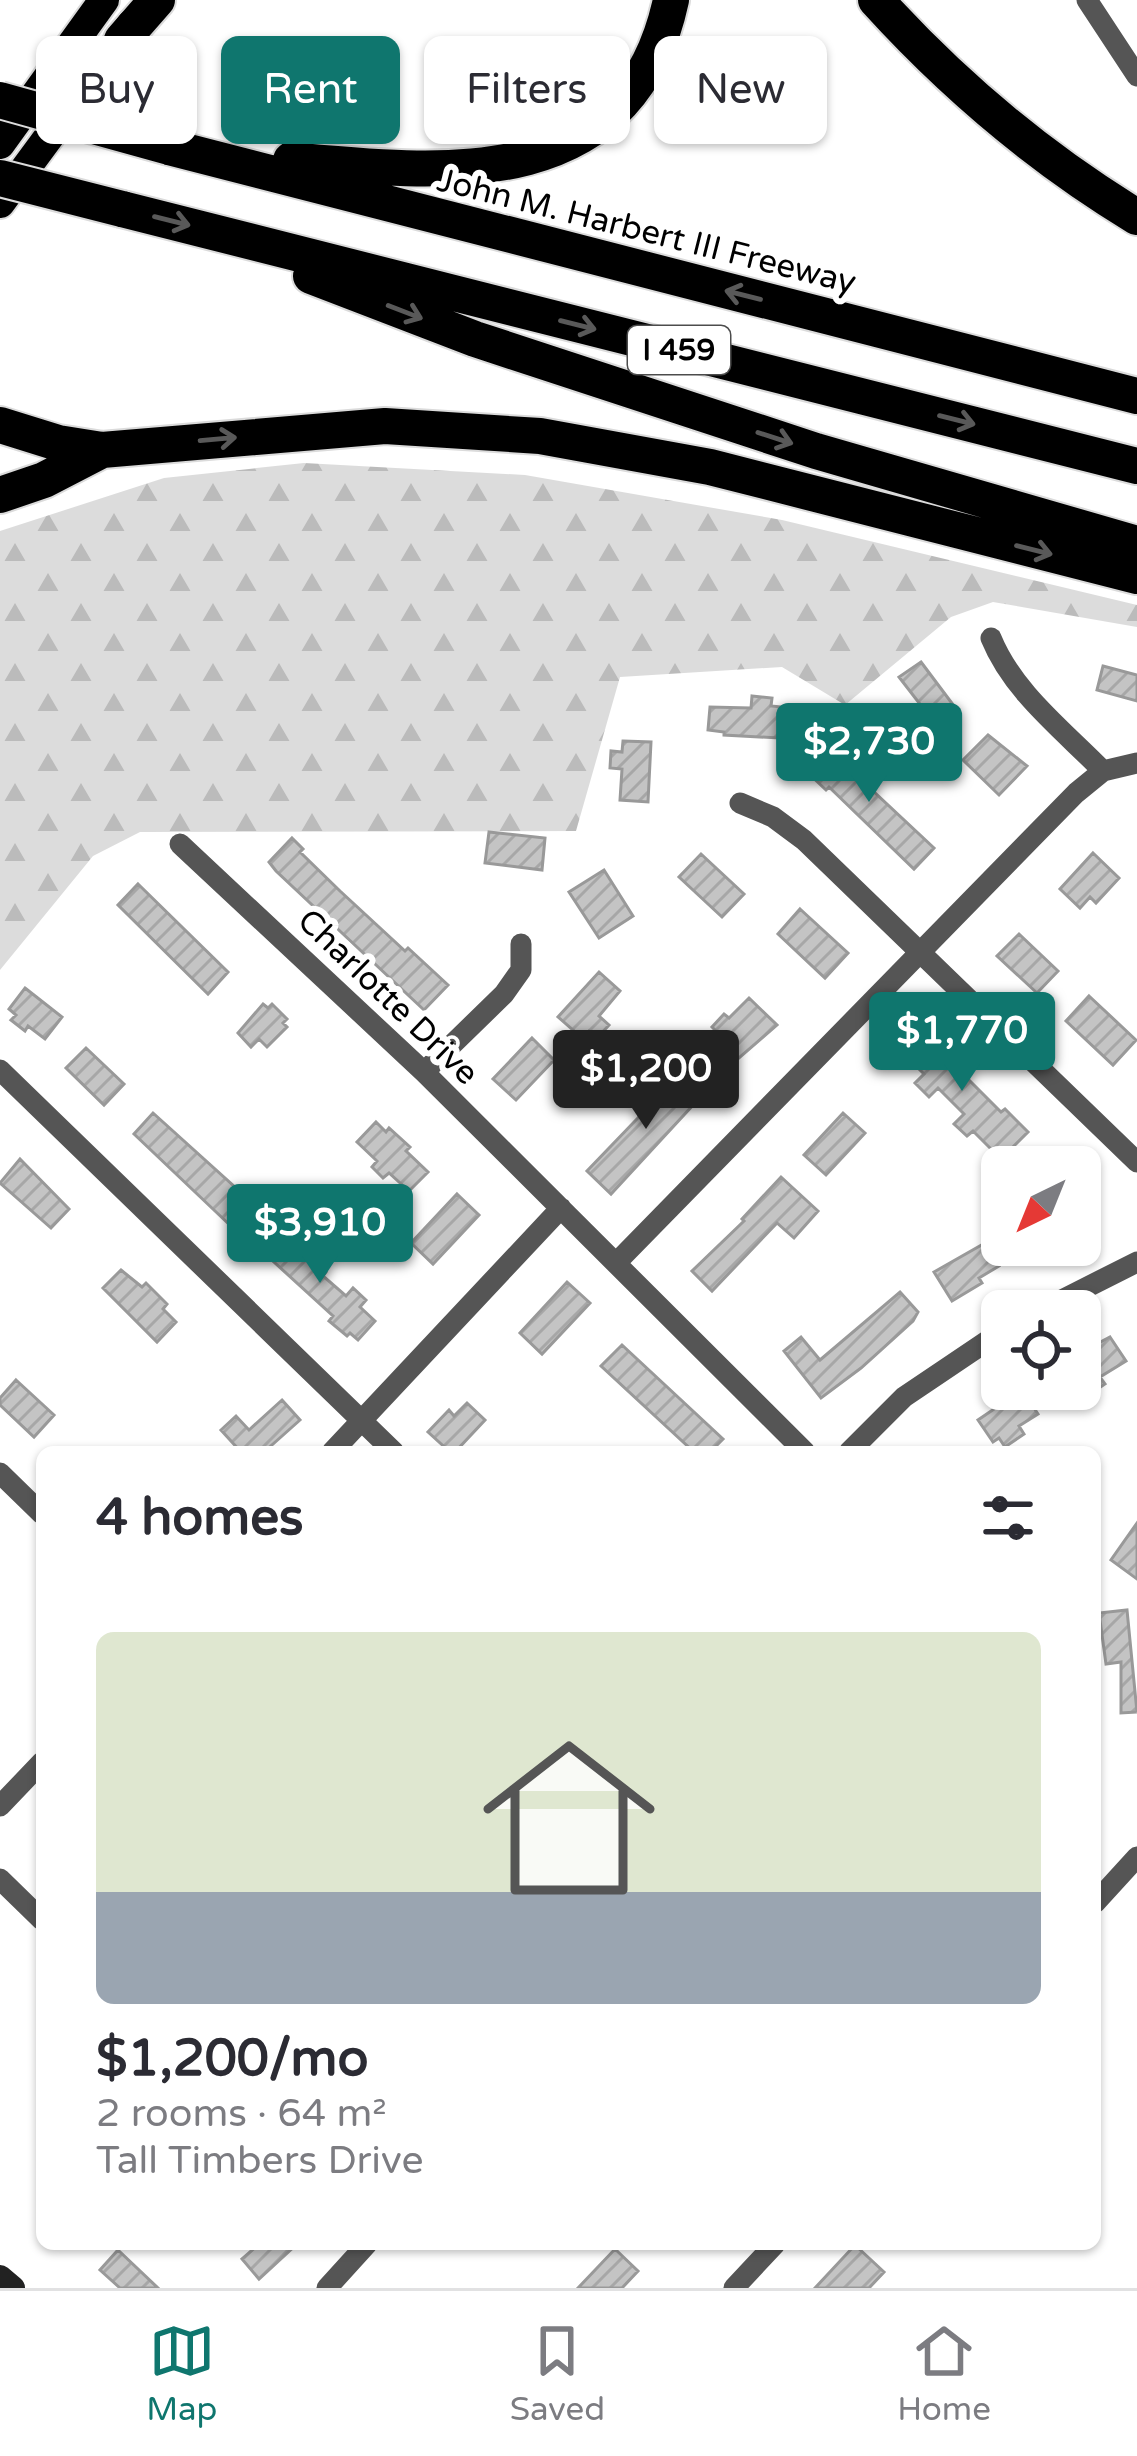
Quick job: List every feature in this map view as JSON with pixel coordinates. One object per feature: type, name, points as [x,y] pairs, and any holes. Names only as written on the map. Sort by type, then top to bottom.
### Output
[{"type":"highway","points":[[125,36],[153,0]]},
{"type":"highway","points":[[177,149],[375,168],[509,164],[575,138],[625,100],[665,27],[670,0]]},
{"type":"highway","points":[[876,0],[978,104],[1068,174],[1137,217]]},
{"type":"highway","name":"John M. Harbert III Freeway","points":[[0,100],[1137,396]]},
{"type":"highway","name":"I 459","points":[[0,178],[1137,466]]},
{"type":"highway","points":[[221,233],[318,280],[475,339],[816,451],[1137,544]]},
{"type":"highway","points":[[897,334],[1137,383]]},
{"type":"highway","points":[[0,425],[58,443],[102,450],[385,426],[540,436],[710,467],[1137,576]]},
{"type":"highway","points":[[0,495],[44,480],[102,450]]},
{"type":"main road","points":[[0,144],[104,0]]},
{"type":"main road","points":[[0,202],[44,144]]},
{"type":"street","points":[[1088,0],[1137,76]]},
{"type":"street","points":[[991,638],[1002,665],[1016,682],[1103,771]]},
{"type":"street","points":[[617,1262],[1076,794],[1103,771],[1137,763]]},
{"type":"street","points":[[740,803],[773,817],[804,840],[1137,1162]]},
{"type":"street","name":"Charlotte Drive","points":[[180,844],[424,1072],[799,1446]]},
{"type":"street","points":[[424,1072],[504,994],[521,970],[521,944]]},
{"type":"street","points":[[0,1070],[388,1446]]},
{"type":"street","points":[[338,1446],[561,1208]]},
{"type":"street","points":[[1082,1290],[1137,1262]]},
{"type":"street","points":[[855,1446],[904,1397],[981,1345]]},
{"type":"street","points":[[0,1473],[36,1508]]},
{"type":"street","points":[[0,1806],[36,1768]]},
{"type":"street","points":[[1101,1896],[1137,1857]]},
{"type":"street","points":[[0,1879],[36,1914]]},
{"type":"street","points":[[327,2288],[362,2250]]},
{"type":"street","points":[[734,2288],[769,2250]]},
{"type":"street","points":[[0,2277],[13,2288]]},
{"type":"green space","points":[[304,463],[525,475],[782,520],[1137,605],[1137,627],[993,602],[951,617],[845,705],[782,667],[620,677],[576,831],[140,832],[93,856],[0,970],[0,531],[164,478]]},
{"type":"building","points":[[921,662],[954,706],[933,721],[899,677]]},
{"type":"building","points":[[1103,666],[1137,675],[1137,701],[1097,690]]},
{"type":"building","points":[[752,696],[772,698],[771,706],[782,707],[779,738],[708,730],[710,707],[751,708]]},
{"type":"building","points":[[988,735],[1027,766],[999,795],[963,760]]},
{"type":"building","points":[[623,741],[651,742],[648,802],[620,800],[622,769],[610,768],[611,751],[622,752]]},
{"type":"building","points":[[833,743],[862,770],[856,775],[934,848],[914,869],[829,787],[826,790],[806,771]]},
{"type":"building","points":[[489,832],[545,838],[542,870],[485,863]]},
{"type":"building","points":[[292,838],[340,891],[448,985],[424,1010],[269,862]]},
{"type":"building","points":[[1093,853],[1119,878],[1096,903],[1090,897],[1080,908],[1060,889]]},
{"type":"building","points":[[701,854],[744,894],[722,917],[679,877]]},
{"type":"building","points":[[604,870],[633,916],[599,938],[569,892]]},
{"type":"building","points":[[138,884],[228,972],[208,994],[118,905]]},
{"type":"building","points":[[800,909],[848,953],[825,978],[778,934]]},
{"type":"building","points":[[1019,934],[1058,971],[1037,993],[997,956]]},
{"type":"building","points":[[599,972],[620,991],[599,1016],[609,1025],[597,1038],[589,1031],[582,1038],[558,1017]]},
{"type":"building","points":[[25,988],[62,1017],[45,1039],[11,1020],[16,1015],[9,1009]]},
{"type":"building","points":[[1089,996],[1136,1040],[1113,1065],[1066,1021]]},
{"type":"building","points":[[749,998],[777,1025],[732,1064],[712,1044],[720,1035],[712,1027]]},
{"type":"building","points":[[263,1004],[268,1008],[272,1004],[287,1019],[283,1023],[287,1027],[267,1047],[259,1039],[251,1047],[238,1033]]},
{"type":"building","points":[[920,1027],[935,1042],[939,1039],[957,1057],[954,1060],[965,1076],[1028,1132],[1014,1146],[988,1146],[973,1131],[967,1136],[954,1124],[964,1114],[938,1088],[929,1097],[915,1083],[924,1074],[899,1049]]},
{"type":"building","points":[[532,1038],[554,1060],[516,1100],[493,1079]]},
{"type":"building","points":[[86,1048],[124,1084],[104,1105],[66,1068]]},
{"type":"building","points":[[684,1070],[706,1091],[611,1194],[587,1171]]},
{"type":"building","points":[[153,1113],[257,1207],[235,1230],[134,1134]]},
{"type":"building","points":[[843,1113],[865,1133],[826,1175],[804,1155]]},
{"type":"building","points":[[376,1122],[410,1147],[406,1151],[428,1172],[409,1191],[389,1173],[383,1178],[372,1167],[377,1161],[357,1142]]},
{"type":"building","points":[[20,1159],[69,1209],[51,1228],[0,1183]]},
{"type":"building","points":[[781,1177],[818,1211],[794,1238],[777,1223],[712,1291],[692,1271]]},
{"type":"building","points":[[457,1194],[479,1215],[433,1264],[411,1243]]},
{"type":"building","points":[[283,1231],[313,1254],[310,1257],[326,1272],[323,1276],[346,1296],[353,1288],[366,1300],[360,1307],[375,1321],[358,1340],[329,1321],[333,1316],[263,1252]]},
{"type":"building","points":[[981,1245],[981,1266],[999,1266],[952,1301],[934,1272]]},
{"type":"building","points":[[121,1270],[142,1287],[146,1283],[167,1304],[163,1309],[176,1322],[157,1342],[103,1288]]},
{"type":"building","points":[[567,1282],[590,1303],[542,1354],[520,1333]]},
{"type":"building","points":[[900,1292],[918,1312],[913,1321],[821,1398],[784,1351],[801,1337],[820,1360]]},
{"type":"building","points":[[1110,1337],[1126,1361],[1101,1376],[1101,1342]]},
{"type":"building","points":[[622,1345],[723,1439],[716,1446],[688,1446],[601,1366]]},
{"type":"building","points":[[16,1380],[54,1415],[34,1437],[0,1405],[0,1398]]},
{"type":"building","points":[[282,1400],[300,1420],[271,1446],[236,1446],[221,1430],[236,1416],[249,1430]]},
{"type":"building","points":[[467,1403],[485,1420],[461,1446],[443,1446],[428,1432],[449,1410],[454,1416]]},
{"type":"building","points":[[993,1410],[1035,1410],[1038,1414],[1019,1426],[1024,1434],[1006,1446],[999,1438],[993,1442],[978,1420]]},
{"type":"building","points":[[1137,1523],[1137,1579],[1111,1560]]},
{"type":"building","points":[[1127,1610],[1137,1712],[1121,1713],[1121,1662],[1106,1664],[1101,1613]]},
{"type":"building","points":[[118,2250],[158,2288],[120,2288],[100,2270]]},
{"type":"building","points":[[252,2250],[290,2250],[259,2279],[242,2259]]},
{"type":"building","points":[[614,2250],[638,2271],[622,2288],[578,2288]]},
{"type":"building","points":[[850,2250],[860,2250],[884,2272],[869,2288],[815,2288]]}]
